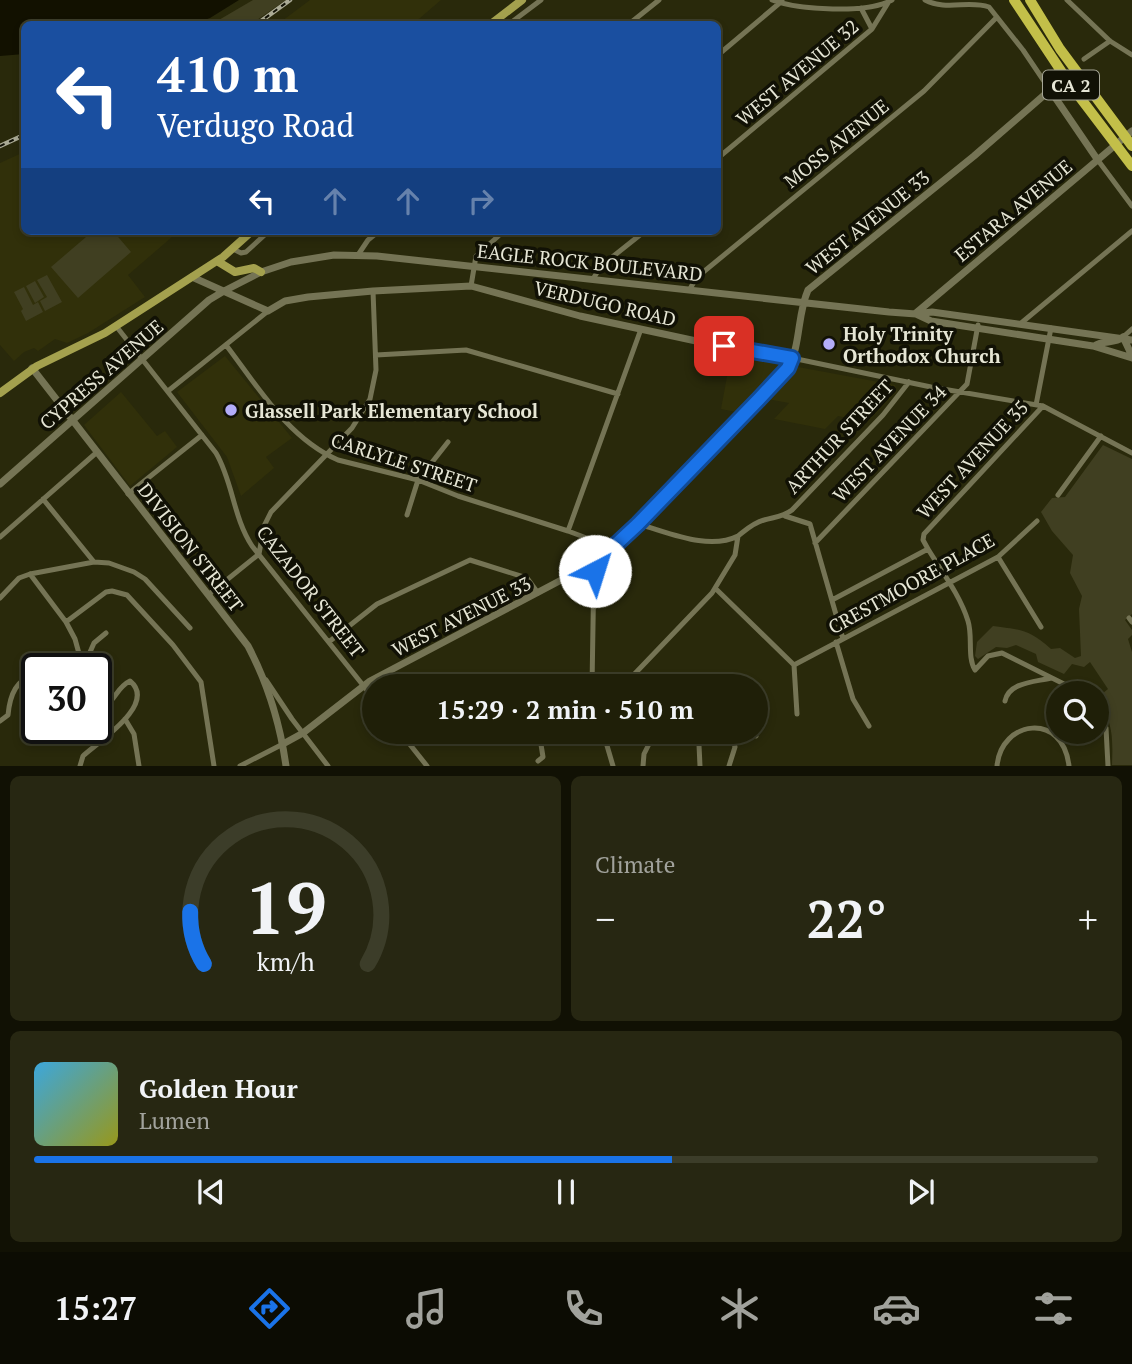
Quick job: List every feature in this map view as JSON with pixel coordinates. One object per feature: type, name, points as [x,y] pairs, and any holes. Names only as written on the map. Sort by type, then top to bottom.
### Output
[{"type":"highway","name":"CA 2","points":[[1014,0],[1069,83],[1132,166]]},
{"type":"highway","name":"CA 2","points":[[1030,0],[1067,59],[1132,146]]},
{"type":"main road","points":[[498,21],[522,0]]},
{"type":"main road","points":[[0,393],[32,368],[97,338],[116,326],[217,261],[249,235]]},
{"type":"main road","points":[[230,269],[232,250]]},
{"type":"main road","points":[[217,261],[238,272],[254,268],[261,272]]},
{"type":"street","points":[[513,21],[541,0]]},
{"type":"street","points":[[633,21],[659,0]]},
{"type":"street","points":[[772,0],[861,8],[890,1]]},
{"type":"street","points":[[925,0],[942,6],[983,4],[989,7],[1100,157],[1132,206]]},
{"type":"street","points":[[1067,0],[1110,41],[1132,55]]},
{"type":"street","points":[[721,52],[782,1]]},
{"type":"street","name":"WEST AVENUE 32","points":[[721,155],[872,29],[890,1]]},
{"type":"street","points":[[861,8],[872,29]]},
{"type":"street","name":"MOSS AVENUE","points":[[690,289],[696,278],[924,91],[997,17]]},
{"type":"street","points":[[1084,60],[1110,41]]},
{"type":"street","name":"WEST AVENUE 33","points":[[385,674],[594,565],[614,548],[788,368],[808,290],[974,156],[1050,90]]},
{"type":"street","name":"ESTARA AVENUE","points":[[916,314],[1132,131]]},
{"type":"street","points":[[1020,324],[1132,231]]},
{"type":"street","points":[[232,250],[246,252],[264,235]]},
{"type":"street","points":[[358,255],[374,235]]},
{"type":"street","points":[[471,286],[473,266],[478,253],[499,235]]},
{"type":"street","points":[[593,279],[601,267],[640,235]]},
{"type":"street","name":"EAGLE ROCK BOULEVARD","points":[[224,291],[261,272],[309,259],[358,255],[916,314],[932,312],[979,317],[1132,340]]},
{"type":"street","points":[[168,391],[268,311],[192,277]]},
{"type":"street","name":"VERDUGO ROAD","points":[[268,311],[293,299],[373,291],[471,286],[580,316],[641,329],[1040,406],[1132,453]]},
{"type":"street","name":"CYPRESS AVENUE","points":[[0,484],[209,300],[224,291]]},
{"type":"street","points":[[208,595],[259,554],[264,526],[271,512],[352,428],[366,408],[374,382],[376,355],[373,291]]},
{"type":"street","name":"EAGLE ROCK BOULEVARD","points":[[916,314],[931,321],[1049,338],[1132,357]]},
{"type":"street","name":"WEST AVENUE 34","points":[[815,543],[967,384],[979,317]]},
{"type":"street","name":"CAZADOR STREET","points":[[116,326],[202,435],[224,468],[241,525],[259,554],[362,682]]},
{"type":"street","name":"WEST AVENUE 35","points":[[832,600],[928,549],[923,534],[1040,406],[1051,328]]},
{"type":"street","points":[[568,531],[641,329]]},
{"type":"street","points":[[1093,346],[1103,342],[1116,342],[1132,329]]},
{"type":"street","points":[[1123,337],[1132,357]]},
{"type":"street","name":"CARLYLE STREET","points":[[226,345],[296,432],[326,454],[418,481],[614,548]]},
{"type":"street","points":[[376,355],[466,350],[618,394]]},
{"type":"street","name":"DIVISION STREET","points":[[32,368],[241,636],[261,672],[283,744],[286,765]]},
{"type":"street","name":"ARTHUR STREET","points":[[738,536],[762,520],[785,516],[883,415],[909,382]]},
{"type":"street","points":[[128,494],[202,435]]},
{"type":"street","points":[[1058,495],[1101,436]]},
{"type":"street","points":[[407,516],[418,481],[448,442]]},
{"type":"street","points":[[0,537],[96,453]]},
{"type":"street","points":[[43,499],[94,562]]},
{"type":"street","points":[[785,516],[810,524],[843,639]]},
{"type":"street","name":"CRESTMOORE PLACE","points":[[794,665],[998,557],[1037,521]]},
{"type":"street","points":[[634,674],[715,588],[735,555],[738,536],[724,541],[706,542],[638,524]]},
{"type":"street","points":[[928,549],[960,601],[968,622],[975,670],[988,656],[1002,653],[1057,681]]},
{"type":"street","points":[[998,557],[1041,627]]},
{"type":"street","points":[[330,641],[377,604],[470,560],[527,578],[539,594]]},
{"type":"street","points":[[0,598],[19,578],[30,574],[94,562],[119,565],[145,579],[190,628]]},
{"type":"street","points":[[592,674],[594,565]]},
{"type":"street","points":[[30,574],[66,622],[79,653]]},
{"type":"street","points":[[715,588],[794,665],[797,714]]},
{"type":"street","points":[[66,622],[106,592],[122,592],[127,595],[173,645],[201,682],[214,765]]},
{"type":"street","points":[[90,653],[94,643],[106,633]]},
{"type":"street","points":[[836,642],[853,699],[869,726]]},
{"type":"street","points":[[261,672],[328,765]]},
{"type":"street","points":[[1005,701],[1013,688],[1051,678]]},
{"type":"street","points":[[0,721],[8,715],[14,690],[21,682]]},
{"type":"street","points":[[80,765],[83,756],[125,719],[136,705],[134,684],[125,682],[112,702]]},
{"type":"street","name":"WEST AVENUE 33","points":[[240,765],[303,733],[362,687]]},
{"type":"street","points":[[125,719],[134,734],[139,765]]},
{"type":"street","points":[[997,765],[1004,745],[1026,729],[1044,729],[1055,735],[1064,745],[1069,765]]},
{"type":"street","points":[[410,744],[427,765]]},
{"type":"street","points":[[537,764],[543,757],[541,744]]},
{"type":"street","points":[[607,744],[613,765]]},
{"type":"street","points":[[643,765],[648,744]]},
{"type":"street","points":[[700,744],[700,765]]},
{"type":"street","points":[[729,765],[734,744]]},
{"type":"street","points":[[1107,744],[1108,765]]},
{"type":"shaded area","points":[[0,0],[239,0],[202,21],[21,21],[21,54],[0,56]]},
{"type":"shaded area","points":[[253,0],[286,0],[255,21],[217,21]]},
{"type":"shaded area","points":[[310,0],[441,0],[416,21],[282,21]]},
{"type":"shaded area","points":[[21,153],[21,235],[174,235],[128,275],[145,297],[88,333],[67,343],[55,339],[38,351],[34,348],[24,352],[14,361],[0,345],[0,163]]},
{"type":"shaded area","points":[[88,235],[116,235],[131,252],[78,298],[51,267]]},
{"type":"shaded area","points":[[47,275],[62,302],[45,311],[40,301],[47,297],[37,280]]},
{"type":"shaded area","points":[[35,281],[44,297],[35,303],[26,286]]},
{"type":"shaded area","points":[[24,287],[33,305],[38,302],[43,312],[26,321],[14,292]]},
{"type":"shaded area","points":[[731,355],[783,363],[736,412],[721,409]]},
{"type":"shaded area","name":"Glassell Park Elementary School","points":[[225,356],[292,438],[266,457],[274,468],[241,496],[227,457],[177,392]]},
{"type":"shaded area","points":[[798,367],[895,385],[897,391],[868,422],[838,416],[825,429],[774,419],[789,403],[767,399]]},
{"type":"shaded area","points":[[121,392],[157,436],[165,431],[177,447],[130,486],[84,425]]},
{"type":"shaded area","points":[[1103,445],[1132,459],[1132,614],[1125,620],[1132,630],[1128,639],[1132,652],[1132,765],[1112,765],[1109,681],[1103,681],[1090,662],[1084,667],[1072,664],[1064,674],[1038,662],[1036,654],[1016,645],[996,647],[978,659],[975,656],[977,642],[993,626],[1024,632],[1051,649],[1060,648],[1075,658],[1081,656],[1079,609],[1082,596],[1070,573],[1073,555],[1052,531],[1041,512],[1052,498],[1065,497]]},
{"type":"railway","points":[[261,21],[290,0]]},
{"type":"railway","points":[[0,146],[21,136]]},
{"type":"place","name":"Holy Trinity Orthodox Church","points":[[829,344]]},
{"type":"place","name":"Glassell Park Elementary School","points":[[231,410]]},
{"type":"route","points":[[595,571],[594,565],[638,524],[759,399],[788,368],[792,358],[724,346]]}]
